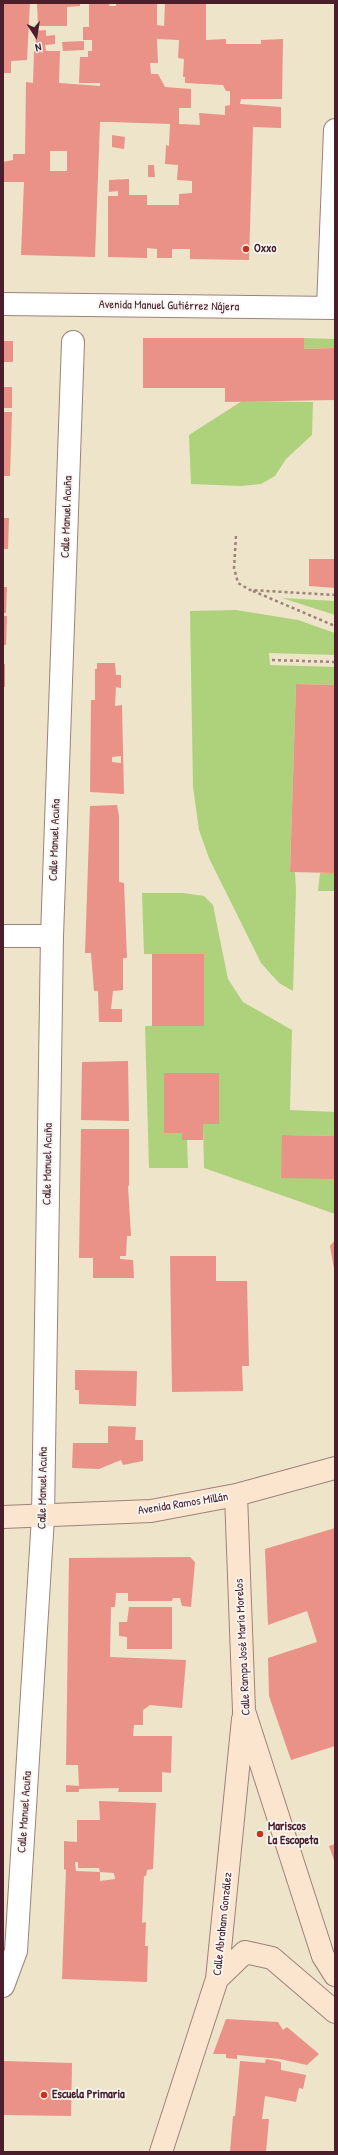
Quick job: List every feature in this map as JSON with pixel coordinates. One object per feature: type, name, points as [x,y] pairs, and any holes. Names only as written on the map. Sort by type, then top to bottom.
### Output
[{"type":"main road","name":"Avenida Ramos Millán","points":[[3,1517],[43,1517],[151,1511],[236,1495],[335,1468]]},
{"type":"main road","name":"Calle Rampa José María Morelos","points":[[236,1495],[244,1711],[323,1956],[335,1976]]},
{"type":"main road","name":"Calle Abraham González","points":[[161,2152],[217,1979],[244,1711]]},
{"type":"main road","points":[[217,1979],[245,1952],[272,1958],[335,2012]]},
{"type":"street","points":[[332,308],[335,130]]},
{"type":"street","name":"Avenida Manuel Gutiérrez Nájera","points":[[3,304],[332,308]]},
{"type":"street","name":"Calle Manuel Acuña","points":[[4,1985],[16,1950],[43,1517],[52,936],[74,342]]},
{"type":"street","points":[[3,936],[52,936]]},
{"type":"path","points":[[236,536],[234,568],[238,583],[250,590],[335,626]]},
{"type":"path","points":[[250,590],[335,594]]},
{"type":"path","points":[[272,660],[335,662]]},
{"type":"green space","points":[[304,338],[335,339],[335,348],[304,349]]},
{"type":"green space","points":[[242,401],[313,402],[312,435],[286,459],[275,476],[261,484],[241,486],[191,484],[189,435]]},
{"type":"green space","points":[[282,598],[335,601],[335,615]]},
{"type":"green space","points":[[236,610],[298,620],[335,633],[335,655],[269,653],[270,665],[335,667],[335,685],[296,684],[290,871],[295,872],[296,890],[293,991],[279,983],[261,963],[209,858],[199,830],[193,787],[190,611]]},
{"type":"green space","points":[[320,873],[335,873],[335,891],[318,891]]},
{"type":"green space","points":[[142,893],[183,893],[204,896],[213,905],[228,979],[243,1002],[292,1030],[290,1110],[335,1112],[335,1136],[283,1135],[335,1179],[335,1214],[204,1168],[203,1124],[219,1124],[219,1073],[164,1073],[164,1132],[182,1133],[182,1140],[187,1140],[188,1168],[149,1168],[145,1026],[204,1026],[204,955],[144,954]]},
{"type":"building","points":[[3,3],[30,3],[27,60],[11,61],[11,73],[3,73]]},
{"type":"building","points":[[37,3],[80,3],[80,6],[67,7],[67,26],[38,26]]},
{"type":"building","points":[[89,3],[110,3],[109,6],[116,6],[116,3],[157,3],[157,25],[164,26],[165,3],[206,3],[206,40],[226,39],[226,44],[261,44],[261,40],[283,39],[282,99],[241,99],[240,104],[281,107],[281,128],[253,127],[249,260],[190,259],[190,249],[172,249],[172,258],[157,258],[157,249],[147,248],[147,258],[108,257],[108,196],[118,196],[118,191],[109,192],[109,180],[129,179],[129,195],[147,195],[147,205],[179,205],[179,194],[192,193],[192,181],[177,180],[178,165],[165,164],[166,145],[169,146],[170,124],[111,122],[100,122],[95,257],[21,255],[24,182],[3,182],[3,162],[13,160],[13,154],[25,154],[26,82],[33,83],[34,51],[36,51],[35,31],[46,30],[46,36],[55,35],[55,44],[45,45],[46,51],[60,51],[59,83],[100,86],[100,83],[79,83],[80,57],[88,57],[88,51],[92,51],[92,40],[83,40],[83,27],[89,27]],"holes":[[[157,39],[179,40],[178,58],[184,59],[183,77],[185,77],[185,83],[223,85],[226,91],[230,91],[230,105],[225,106],[225,115],[199,113],[200,125],[179,124],[179,108],[191,108],[191,89],[165,87],[158,74],[151,74],[150,63],[158,63]],[[50,151],[67,151],[67,171],[50,171]]]},
{"type":"building","points":[[84,41],[84,50],[63,51],[62,42]]},
{"type":"building","points":[[112,135],[125,137],[124,149],[112,147]]},
{"type":"building","points":[[148,165],[154,165],[155,177],[148,177]]},
{"type":"building","points":[[143,338],[304,338],[304,349],[335,348],[335,400],[225,402],[225,388],[143,388]]},
{"type":"building","points":[[3,341],[13,341],[13,362],[3,362]]},
{"type":"building","points":[[3,387],[12,387],[12,408],[3,408]]},
{"type":"building","points":[[3,412],[12,412],[10,476],[3,476]]},
{"type":"building","points":[[3,518],[9,518],[8,549],[3,549]]},
{"type":"building","points":[[309,559],[335,559],[335,588],[309,586]]},
{"type":"building","points":[[3,587],[7,587],[6,613],[3,613]]},
{"type":"building","points":[[3,616],[7,616],[6,645],[3,645]]},
{"type":"building","points":[[97,663],[115,663],[116,675],[121,675],[121,688],[116,687],[115,706],[122,705],[124,794],[90,792],[91,700],[95,700],[95,669],[97,669]],"holes":[[[121,756],[121,763],[112,762],[112,757]]]},
{"type":"building","points":[[3,664],[5,664],[5,687],[3,687]]},
{"type":"building","points":[[296,684],[335,685],[335,873],[290,872]]},
{"type":"building","points":[[117,805],[119,816],[119,882],[124,883],[127,958],[123,958],[123,990],[113,991],[111,1009],[122,1009],[122,1022],[99,1022],[98,991],[94,991],[91,953],[85,953],[90,806]]},
{"type":"building","points":[[152,954],[204,954],[204,1026],[152,1026]]},
{"type":"building","points":[[128,1061],[129,1121],[81,1120],[82,1062]]},
{"type":"building","points":[[164,1073],[219,1073],[219,1124],[203,1124],[203,1140],[182,1140],[182,1133],[164,1133]]},
{"type":"building","points":[[81,1129],[129,1129],[128,1186],[131,1236],[127,1236],[126,1256],[120,1256],[120,1259],[133,1260],[134,1278],[93,1278],[93,1258],[79,1258]]},
{"type":"building","points":[[282,1135],[335,1136],[335,1179],[281,1178]]},
{"type":"building","points":[[335,1240],[335,1269],[334,1269],[330,1246]]},
{"type":"building","points":[[170,1256],[216,1256],[216,1281],[247,1281],[249,1366],[242,1366],[243,1391],[172,1392]]},
{"type":"building","points":[[75,1370],[137,1371],[136,1406],[79,1404],[79,1390],[75,1390]]},
{"type":"building","points":[[108,1426],[136,1427],[135,1440],[143,1440],[143,1461],[123,1465],[121,1460],[99,1469],[72,1468],[73,1443],[108,1443]]},
{"type":"building","points":[[335,1528],[335,1746],[291,1760],[269,1696],[268,1658],[317,1642],[307,1611],[268,1625],[265,1549]]},
{"type":"building","points":[[190,1557],[195,1562],[191,1607],[182,1606],[180,1598],[173,1598],[172,1601],[128,1601],[128,1593],[116,1593],[115,1607],[111,1607],[110,1657],[186,1660],[182,1708],[150,1705],[143,1710],[143,1725],[134,1725],[133,1736],[172,1736],[171,1773],[162,1772],[162,1792],[118,1792],[119,1788],[79,1789],[79,1792],[66,1792],[66,1785],[79,1786],[78,1765],[66,1765],[69,1558]]},
{"type":"building","points":[[129,1607],[172,1607],[172,1649],[127,1649],[127,1637],[119,1636],[119,1622],[127,1622]]},
{"type":"building","points":[[99,1801],[156,1803],[153,1869],[147,1870],[146,1876],[144,1876],[142,1923],[146,1922],[145,1946],[148,1946],[147,1982],[62,1979],[66,1870],[64,1869],[64,1841],[77,1842],[77,1820],[100,1820]],"holes":[[[75,1862],[78,1862],[78,1868],[99,1868],[100,1872],[76,1871]],[[100,1872],[114,1873],[115,1879],[100,1881]]]},
{"type":"building","points":[[335,1844],[335,1863],[329,1846]]},
{"type":"building","points":[[226,2019],[278,2022],[283,2030],[287,2027],[319,2054],[307,2065],[280,2059],[237,2055],[237,2059],[226,2058],[226,2054],[213,2054]]},
{"type":"building","points":[[266,2059],[281,2062],[281,2070],[306,2075],[303,2089],[299,2088],[296,2102],[265,2096],[262,2119],[269,2119],[266,2152],[230,2152],[240,2061],[265,2063]]},
{"type":"building","points":[[3,2061],[72,2063],[71,2116],[3,2115]]},
{"type":"place","name":"Oxxo","points":[[246,249]]},
{"type":"place","name":"Mariscos La Escopeta","points":[[260,1834]]},
{"type":"place","name":"Escuela Primaria","points":[[44,2095]]}]
